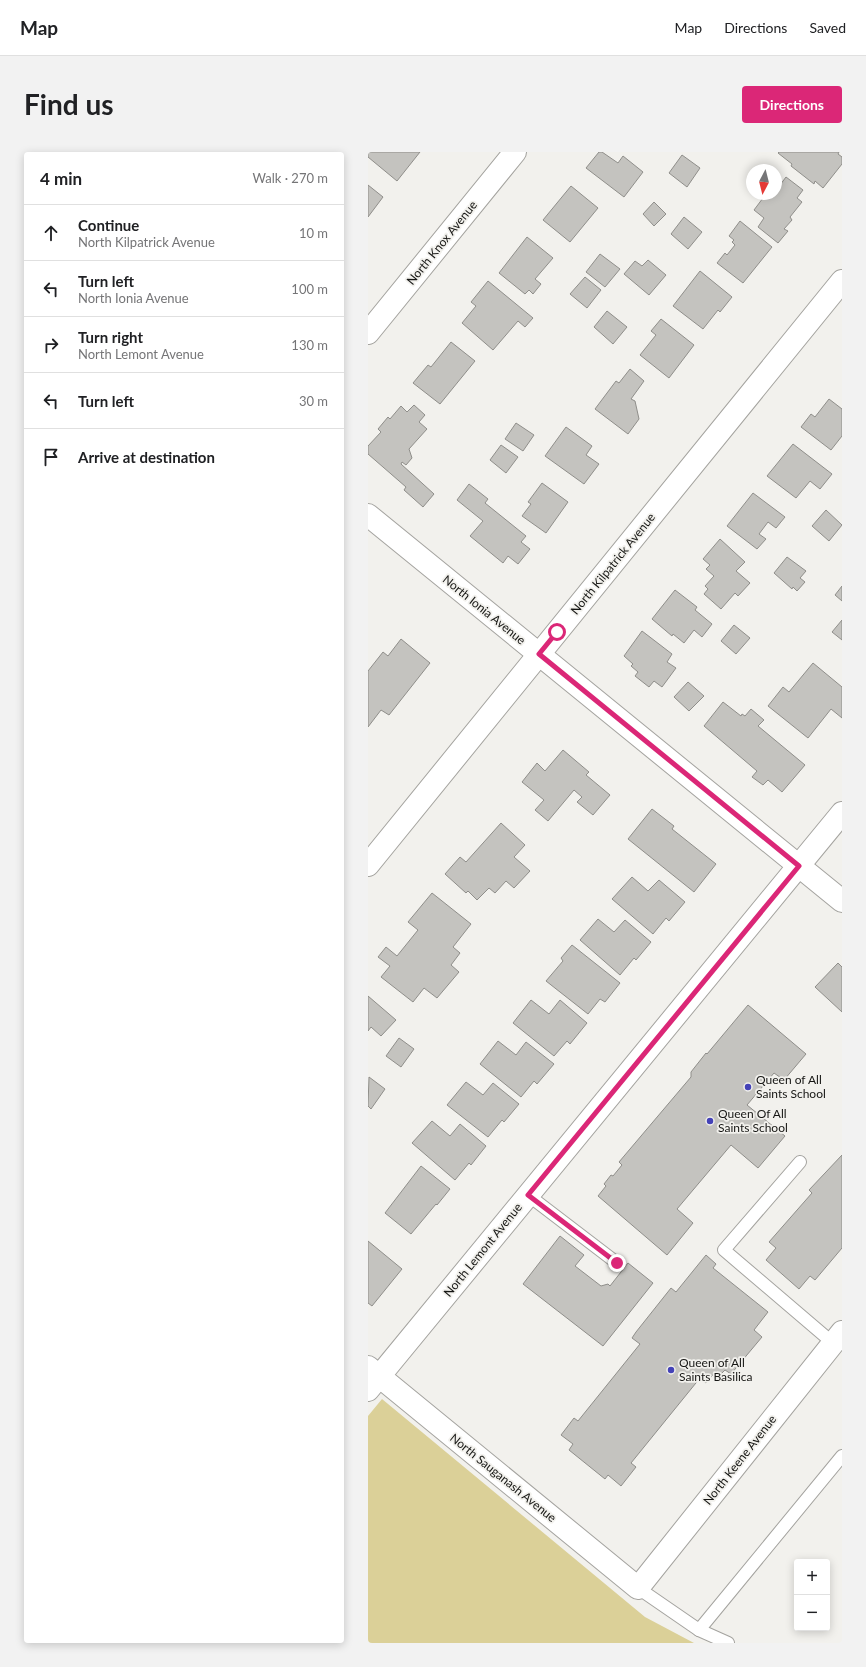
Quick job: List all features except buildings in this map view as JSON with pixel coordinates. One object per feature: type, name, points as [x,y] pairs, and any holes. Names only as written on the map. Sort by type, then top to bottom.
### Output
[{"type":"street","name":"North Knox Avenue","points":[[368,333],[515,152]]},
{"type":"street","name":"North Kilpatrick Avenue","points":[[368,865],[842,281]]},
{"type":"street","name":"North Ionia Avenue","points":[[368,515],[842,901]]},
{"type":"street","name":"North Lemont Avenue","points":[[372,1378],[528,1195],[842,813]]},
{"type":"street","name":"North Keene Avenue","points":[[638,1588],[838,1337]]},
{"type":"street","name":"North Sauganash Avenue","points":[[372,1378],[638,1588]]},
{"type":"lane","points":[[800,1162],[724,1250],[838,1337]]},
{"type":"lane","points":[[528,1195],[617,1263]]},
{"type":"lane","points":[[699,1630],[842,1456]]},
{"type":"lane","points":[[638,1588],[699,1630],[728,1643]]},
{"type":"shaded area","points":[[382,1399],[645,1617],[694,1643],[368,1643],[368,1416]]},
{"type":"place","name":"Queen of All Saints School","points":[[748,1087]]},
{"type":"place","name":"Queen Of All Saints School","points":[[710,1121]]},
{"type":"place","name":"Queen of All Saints Basilica","points":[[671,1370]]},
{"type":"route","points":[[557,632],[539,654],[799,866],[528,1195],[617,1263]]}]
